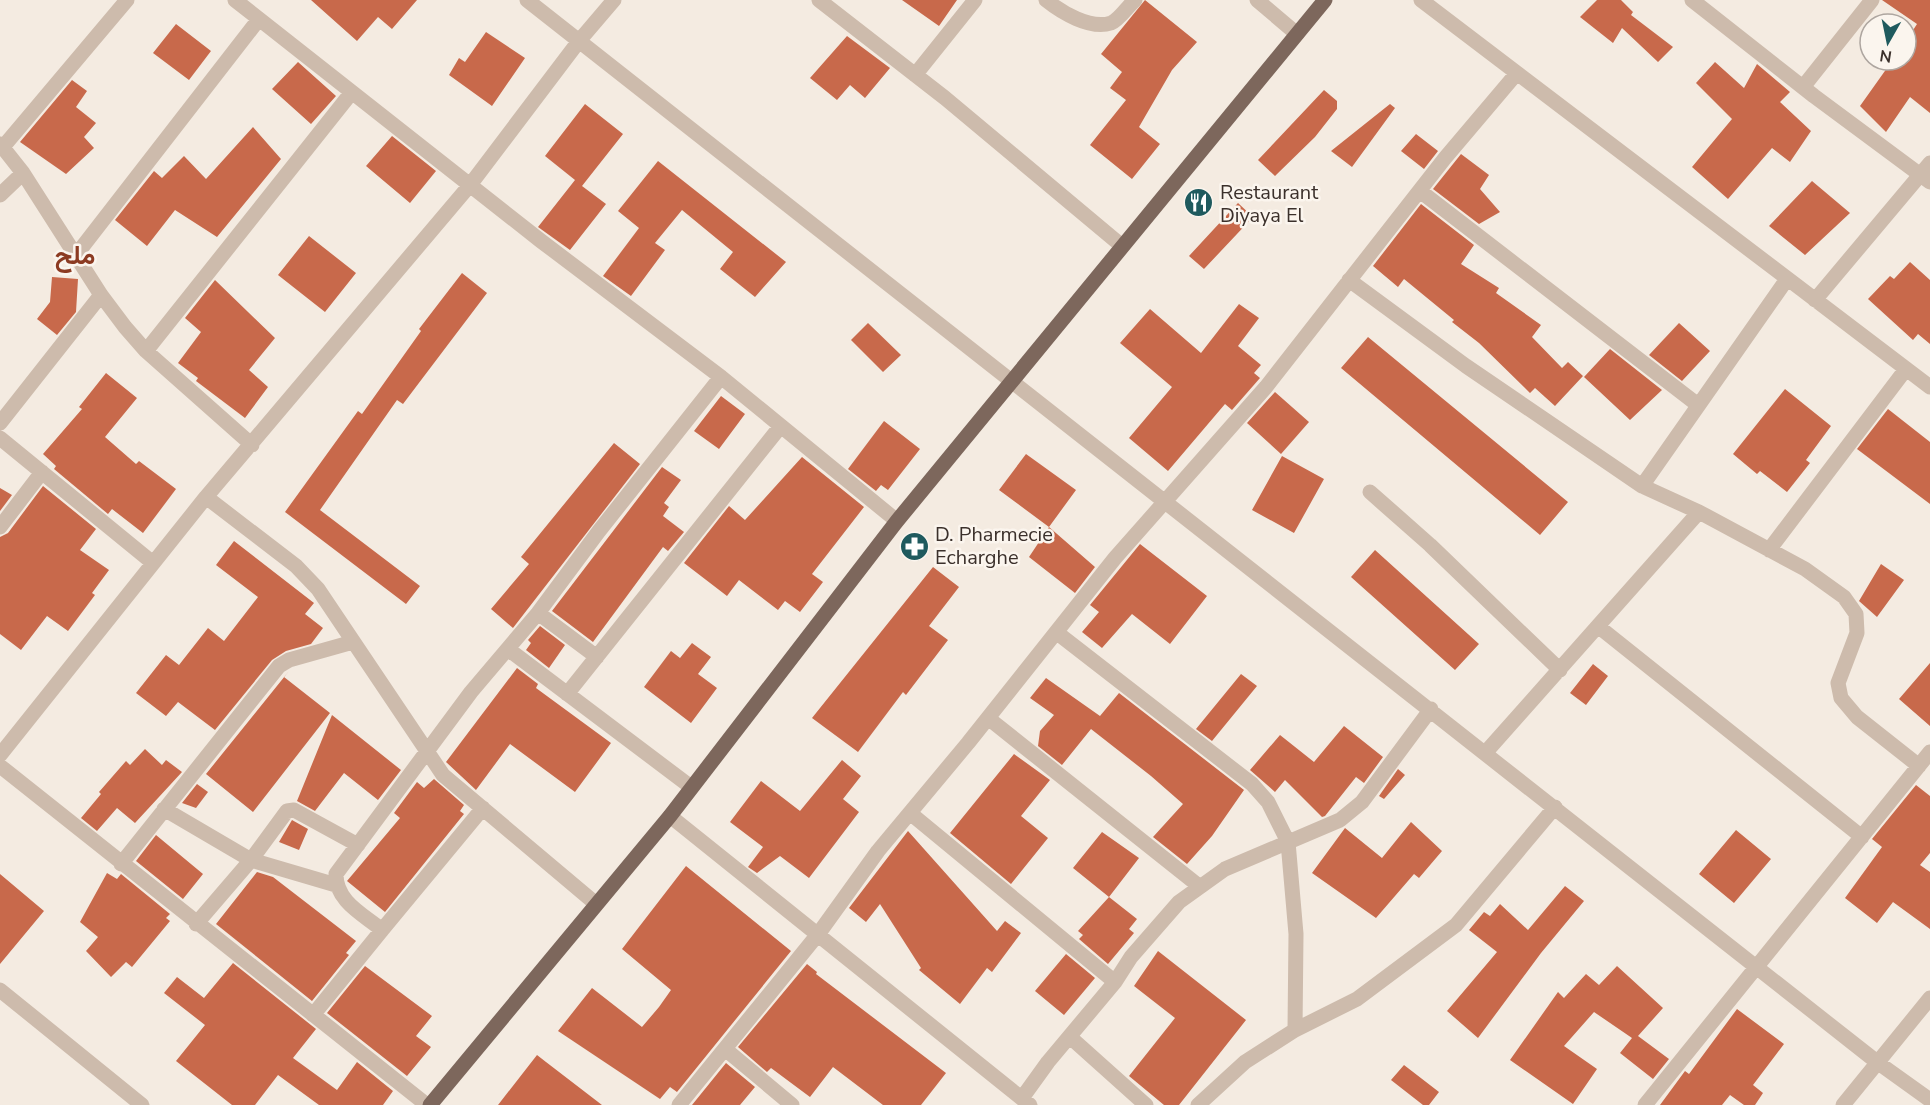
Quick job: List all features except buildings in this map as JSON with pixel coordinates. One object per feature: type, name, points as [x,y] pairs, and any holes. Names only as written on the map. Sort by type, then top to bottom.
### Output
[{"type":"main road","points":[[429,1105],[595,903],[670,816],[897,522],[1325,0]]},
{"type":"street","points":[[127,0],[2,145],[23,173],[101,296],[146,351],[252,445]]},
{"type":"street","points":[[235,0],[470,185],[721,377],[897,522]]},
{"type":"street","points":[[527,0],[1014,380],[1877,1062],[1930,1100]]},
{"type":"street","points":[[0,755],[206,497],[470,185],[579,41],[614,0]]},
{"type":"street","points":[[915,75],[975,0]]},
{"type":"street","points":[[1046,0],[1084,22],[1098,24],[1113,23],[1134,0]]},
{"type":"street","points":[[1257,0],[1297,34]]},
{"type":"street","points":[[1421,0],[1930,387]]},
{"type":"street","points":[[1692,0],[1803,87],[1927,173],[1815,300]]},
{"type":"street","points":[[1708,12],[1718,0]]},
{"type":"street","points":[[1803,87],[1872,0]]},
{"type":"street","points":[[822,1],[1122,246]]},
{"type":"street","points":[[76,255],[259,19]]},
{"type":"street","points":[[680,1105],[819,933],[878,851],[1166,500],[1266,387],[1420,190],[1517,73]]},
{"type":"street","points":[[146,351],[352,92]]},
{"type":"street","points":[[0,195],[23,173]]},
{"type":"street","points":[[1420,190],[1698,405]]},
{"type":"street","points":[[1642,486],[1787,279]]},
{"type":"street","points":[[1349,280],[1466,366],[1642,486],[1699,512],[1769,549],[1805,569],[1844,597],[1856,614],[1857,633],[1838,683],[1841,698],[1857,717],[1919,766]]},
{"type":"street","points":[[0,423],[101,296]]},
{"type":"street","points":[[1769,549],[1906,369]]},
{"type":"street","points":[[382,930],[341,897],[336,885],[336,874],[428,754],[471,692],[538,613],[599,531],[721,377]]},
{"type":"street","points":[[567,694],[780,427]]},
{"type":"street","points":[[0,438],[153,563]]},
{"type":"street","points":[[0,527],[42,472]]},
{"type":"street","points":[[1370,492],[1430,545],[1560,670]]},
{"type":"street","points":[[206,497],[296,566],[318,590],[443,775],[595,903]]},
{"type":"street","points":[[1485,752],[1599,627],[1699,512]]},
{"type":"street","points":[[538,613],[597,657]]},
{"type":"street","points":[[1599,627],[1862,837]]},
{"type":"street","points":[[1056,632],[1251,784],[1268,802],[1288,842],[1296,934],[1295,1030]]},
{"type":"street","points":[[121,864],[279,666],[289,660],[353,642]]},
{"type":"street","points":[[508,649],[691,787]]},
{"type":"street","points":[[670,816],[819,933],[1026,1102],[1048,1062],[1115,982],[1138,949],[1179,902],[1225,869],[1340,820],[1362,802],[1431,710]]},
{"type":"street","points":[[988,718],[1199,886]]},
{"type":"street","points":[[1645,1105],[1930,752]]},
{"type":"street","points":[[0,766],[196,924],[429,1105]]},
{"type":"street","points":[[1198,1105],[1245,1062],[1295,1030],[1357,999],[1456,925],[1555,807]]},
{"type":"street","points":[[313,1015],[483,808]]},
{"type":"street","points":[[164,809],[251,860],[336,885]]},
{"type":"street","points":[[196,924],[251,860],[287,811],[294,810],[358,845]]},
{"type":"street","points":[[910,813],[1115,982]]},
{"type":"street","points":[[0,990],[142,1105]]},
{"type":"street","points":[[1843,1105],[1930,998]]},
{"type":"street","points":[[1070,1037],[1146,1105]]},
{"type":"street","points":[[725,1049],[792,1105]]},
{"type":"place","name":"Restaurant Diyaya El","points":[[1199,203]]},
{"type":"place","name":"D. Pharmecie Echarghe","points":[[914,546]]},
{"type":"district","name":"ملح","points":[[75,255]]}]
